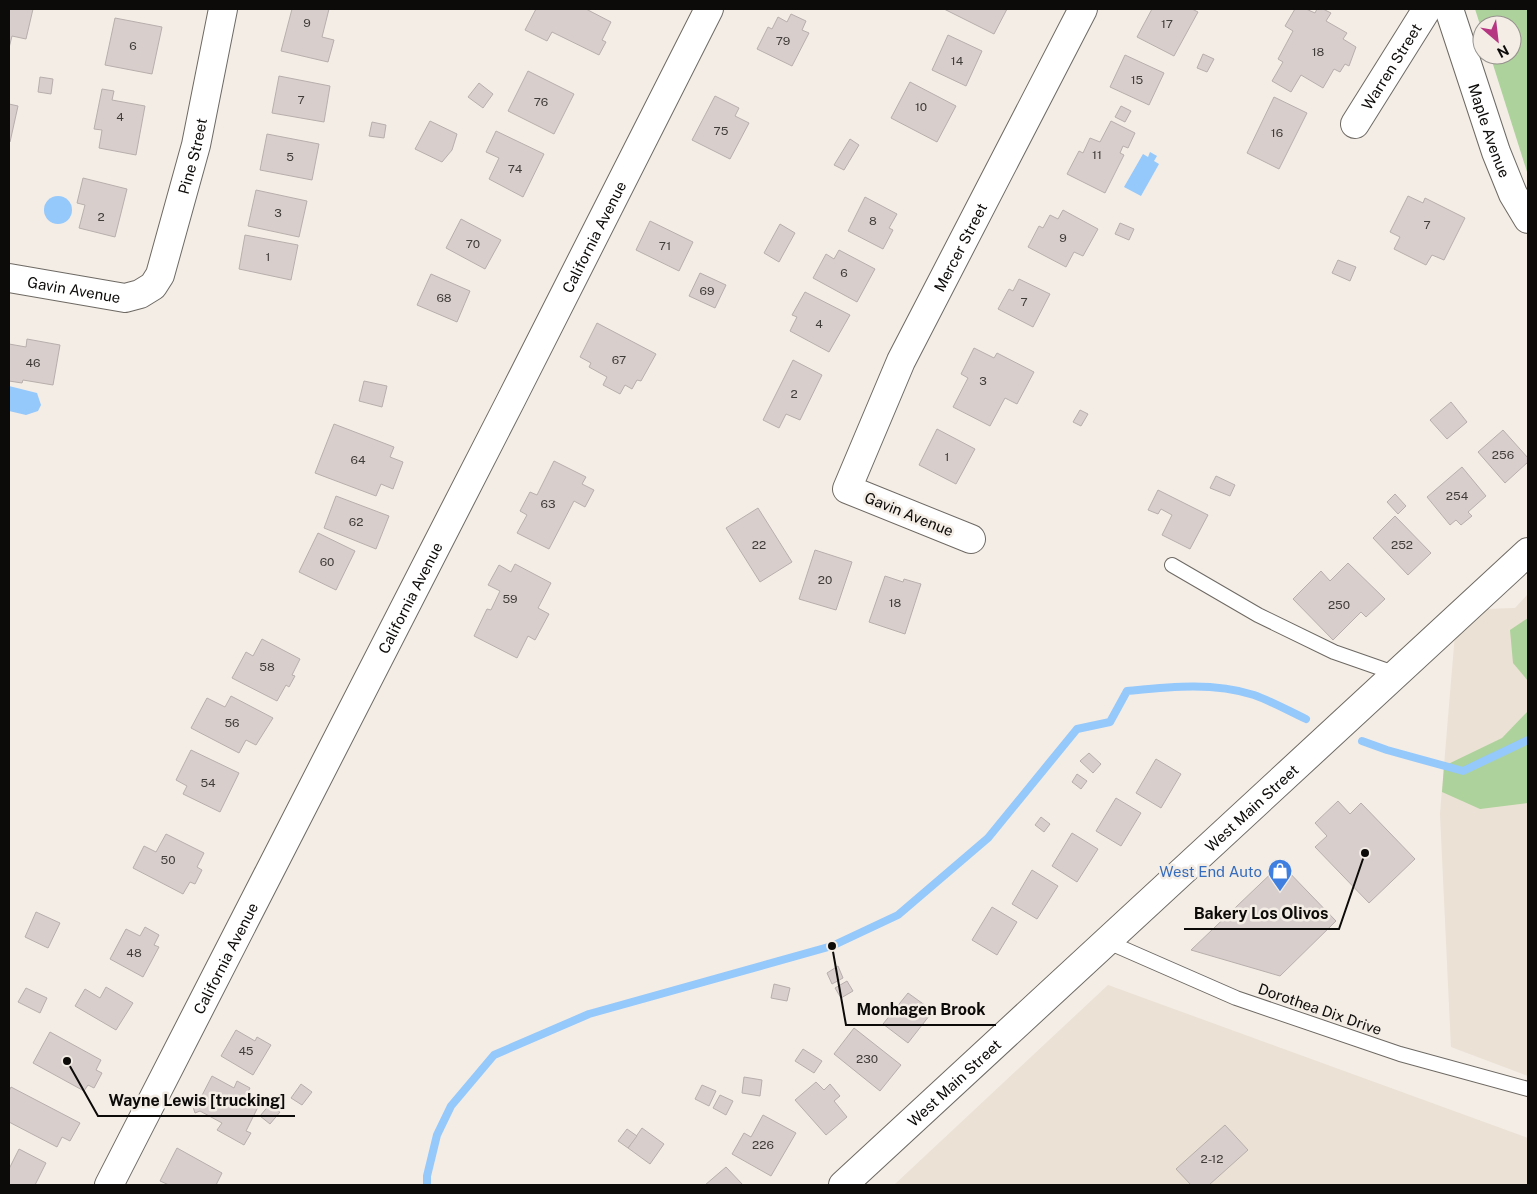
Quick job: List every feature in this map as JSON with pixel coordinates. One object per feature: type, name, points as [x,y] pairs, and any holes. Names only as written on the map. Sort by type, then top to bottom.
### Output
[{"type":"street","name":"Pine Street","points":[[140,294],[153,286],[160,275],[196,145],[223,9]]},
{"type":"street","name":"California Avenue","points":[[109,1185],[709,9]]},
{"type":"street","name":"Mercer Street","points":[[847,489],[901,361],[1083,9]]},
{"type":"street","name":"Warren Street","points":[[1355,124],[1427,9]]},
{"type":"street","name":"Maple Avenue","points":[[1449,9],[1496,152],[1513,194],[1528,219]]},
{"type":"street","name":"Gavin Avenue","points":[[9,278],[116,297],[140,294]]},
{"type":"street","name":"Gavin Avenue","points":[[847,489],[971,539]]},
{"type":"street","name":"West Main Street","points":[[842,1185],[1108,942],[1528,552]]},
{"type":"lane","points":[[1172,565],[1258,615],[1334,652],[1397,674]]},
{"type":"lane","name":"Dorothea Dix Drive","points":[[1108,942],[1236,998],[1400,1054],[1528,1089]]},
{"type":"shaded area","points":[[1528,594],[1528,1076],[1451,1047],[1440,814],[1457,610],[1515,608]]},
{"type":"shaded area","points":[[1108,985],[1528,1138],[1528,1185],[894,1185]]},
{"type":"green space","points":[[1475,9],[1528,9],[1528,175],[1493,65],[1522,65],[1522,15],[1477,15]]},
{"type":"green space","points":[[1528,618],[1528,681],[1513,663],[1510,630]]},
{"type":"green space","points":[[1528,711],[1528,803],[1480,809],[1442,792],[1444,766],[1502,738]]},
{"type":"water","points":[[1150,152],[1157,156],[1154,161],[1159,164],[1141,196],[1124,187],[1143,154],[1148,157]]},
{"type":"water","points":[[58,196],[68,200],[72,210],[68,220],[58,224],[48,220],[44,210],[48,200]]},
{"type":"water","points":[[9,386],[37,393],[41,405],[38,411],[26,415],[9,411]]},
{"type":"building","points":[[9,9],[33,9],[26,39],[12,36],[9,48]]},
{"type":"building","points":[[292,9],[329,9],[322,37],[334,40],[328,62],[281,51]]},
{"type":"building","points":[[536,9],[586,9],[611,22],[602,40],[606,42],[599,55],[552,32],[547,41],[525,30]]},
{"type":"building","points":[[944,9],[1007,9],[994,34]]},
{"type":"building","points":[[1152,9],[1192,9],[1198,12],[1174,56],[1137,37]]},
{"type":"building","points":[[1295,9],[1306,9],[1315,13],[1317,9],[1323,9],[1331,13],[1326,21],[1347,33],[1343,39],[1356,47],[1349,66],[1345,64],[1340,72],[1334,69],[1323,88],[1301,75],[1291,92],[1272,81],[1283,62],[1278,59],[1293,31],[1285,26]]},
{"type":"building","points":[[791,14],[806,21],[802,30],[809,33],[792,66],[757,49],[768,27],[772,29],[778,17],[787,22]]},
{"type":"building","points":[[115,18],[162,27],[152,74],[105,65]]},
{"type":"building","points":[[948,35],[982,51],[966,86],[932,70]]},
{"type":"building","points":[[1203,54],[1214,59],[1207,72],[1197,68]]},
{"type":"building","points":[[1125,55],[1164,73],[1149,105],[1110,87]]},
{"type":"building","points":[[528,71],[574,94],[554,134],[508,111]]},
{"type":"building","points":[[279,76],[330,86],[324,122],[272,113]]},
{"type":"building","points":[[40,77],[53,79],[51,94],[38,92]]},
{"type":"building","points":[[910,82],[956,106],[937,142],[891,118]]},
{"type":"building","points":[[479,83],[493,94],[483,108],[468,97]]},
{"type":"building","points":[[102,89],[114,91],[112,100],[145,106],[136,155],[99,148],[102,130],[94,129]]},
{"type":"building","points":[[715,96],[739,108],[735,116],[749,123],[730,159],[692,140]]},
{"type":"building","points":[[1274,97],[1307,113],[1279,169],[1247,153]]},
{"type":"building","points":[[9,104],[18,106],[10,142],[9,141]]},
{"type":"building","points":[[1121,106],[1131,111],[1125,122],[1115,117]]},
{"type":"building","points":[[430,121],[457,134],[452,150],[442,162],[415,149]]},
{"type":"building","points":[[1111,121],[1135,133],[1128,148],[1123,146],[1120,153],[1124,155],[1105,193],[1067,174],[1079,151],[1083,153],[1090,138],[1100,142]]},
{"type":"building","points":[[372,122],[386,125],[384,138],[369,136]]},
{"type":"building","points":[[496,131],[544,154],[523,197],[489,179],[499,158],[486,152]]},
{"type":"building","points":[[267,134],[319,144],[312,180],[260,170]]},
{"type":"building","points":[[850,139],[859,145],[844,170],[834,165]]},
{"type":"building","points":[[83,178],[127,189],[115,237],[79,228],[85,205],[77,203]]},
{"type":"building","points":[[256,190],[307,201],[299,237],[248,226]]},
{"type":"building","points":[[1408,196],[1423,203],[1425,198],[1465,218],[1444,260],[1432,255],[1426,265],[1394,249],[1400,237],[1390,232]]},
{"type":"building","points":[[865,197],[897,214],[889,228],[893,230],[883,249],[848,231]]},
{"type":"building","points":[[1063,210],[1098,229],[1083,256],[1074,252],[1066,267],[1028,247],[1039,226],[1043,228],[1050,215],[1058,219]]},
{"type":"building","points":[[461,219],[501,240],[485,269],[446,248]]},
{"type":"building","points":[[650,221],[693,242],[679,271],[636,250]]},
{"type":"building","points":[[1120,223],[1134,229],[1129,240],[1115,234]]},
{"type":"building","points":[[780,224],[795,233],[779,262],[764,253]]},
{"type":"building","points":[[245,235],[298,245],[291,280],[239,269]]},
{"type":"building","points":[[839,250],[875,269],[857,302],[813,278],[826,254],[834,259]]},
{"type":"building","points":[[1338,260],[1356,267],[1350,281],[1332,273]]},
{"type":"building","points":[[700,273],[726,285],[715,308],[689,296]]},
{"type":"building","points":[[431,274],[470,291],[457,322],[417,305]]},
{"type":"building","points":[[1019,279],[1050,294],[1033,327],[998,309],[1009,289],[1013,291]]},
{"type":"building","points":[[805,292],[850,315],[829,352],[790,331],[797,317],[792,315]]},
{"type":"building","points":[[597,323],[656,354],[641,381],[637,380],[632,389],[625,385],[620,394],[603,385],[607,377],[589,367],[591,363],[580,357]]},
{"type":"building","points":[[27,339],[60,345],[53,385],[23,380],[22,383],[9,381],[9,344],[26,347]]},
{"type":"building","points":[[974,348],[994,358],[997,353],[1034,372],[1017,404],[1005,398],[990,426],[953,407],[968,378],[961,374]]},
{"type":"building","points":[[793,360],[822,375],[800,420],[786,414],[779,428],[763,420]]},
{"type":"building","points":[[364,381],[387,386],[382,407],[359,401]]},
{"type":"building","points":[[1451,402],[1467,422],[1447,439],[1430,420]]},
{"type":"building","points":[[1080,410],[1088,414],[1081,426],[1073,422]]},
{"type":"building","points":[[334,424],[394,447],[390,457],[403,462],[393,489],[381,484],[376,496],[315,473]]},
{"type":"building","points":[[937,429],[975,449],[956,484],[919,465]]},
{"type":"building","points":[[1503,430],[1528,458],[1528,462],[1505,483],[1478,452]]},
{"type":"building","points":[[554,461],[586,477],[582,484],[594,490],[585,507],[574,501],[549,549],[517,533],[527,515],[520,511],[530,492],[537,495]]},
{"type":"building","points":[[1462,467],[1486,496],[1468,512],[1472,516],[1461,525],[1456,520],[1450,525],[1427,497]]},
{"type":"building","points":[[1216,476],[1235,485],[1230,496],[1210,488]]},
{"type":"building","points":[[1158,490],[1208,515],[1190,549],[1162,535],[1172,515],[1161,509],[1158,514],[1148,510]]},
{"type":"building","points":[[1395,494],[1406,506],[1398,514],[1387,502]]},
{"type":"building","points":[[336,496],[389,516],[376,549],[324,528]]},
{"type":"building","points":[[758,508],[792,562],[760,582],[726,528]]},
{"type":"building","points":[[1395,516],[1431,553],[1408,575],[1373,538]]},
{"type":"building","points":[[318,533],[355,551],[336,590],[299,572]]},
{"type":"building","points":[[815,550],[852,562],[836,610],[799,599]]},
{"type":"building","points":[[1348,563],[1385,599],[1366,617],[1361,612],[1333,640],[1293,599],[1321,571],[1330,581]]},
{"type":"building","points":[[515,564],[551,583],[538,608],[549,614],[535,640],[528,636],[517,658],[474,636],[487,609],[491,610],[500,591],[488,585],[499,565],[511,572]]},
{"type":"building","points":[[885,576],[903,582],[904,579],[921,584],[905,634],[869,622]]},
{"type":"building","points":[[262,639],[300,659],[292,675],[295,676],[289,687],[286,685],[277,701],[232,678],[246,652],[253,656]]},
{"type":"building","points":[[231,696],[273,718],[256,745],[246,740],[239,753],[191,728],[207,698],[225,707]]},
{"type":"building","points":[[191,750],[239,773],[220,812],[183,794],[187,786],[176,780]]},
{"type":"building","points":[[1089,753],[1101,764],[1093,773],[1080,761]]},
{"type":"building","points":[[1156,759],[1181,774],[1161,808],[1136,793]]},
{"type":"building","points":[[1077,774],[1087,781],[1081,789],[1072,782]]},
{"type":"building","points":[[1116,798],[1141,813],[1121,846],[1096,831]]},
{"type":"building","points":[[1338,801],[1350,814],[1361,803],[1415,859],[1369,903],[1315,847],[1327,836],[1315,823]]},
{"type":"building","points":[[1041,817],[1050,824],[1044,832],[1035,825]]},
{"type":"building","points":[[1072,833],[1098,849],[1077,882],[1052,866]]},
{"type":"building","points":[[166,834],[204,853],[197,867],[202,870],[195,884],[190,882],[183,894],[133,868],[144,846],[156,852]]},
{"type":"building","name":"West End Auto","points":[[1281,864],[1336,921],[1280,976],[1191,950]]},
{"type":"building","points":[[1032,870],[1058,886],[1037,919],[1012,904]]},
{"type":"building","points":[[992,907],[1017,922],[997,955],[972,940]]},
{"type":"building","points":[[36,912],[60,923],[48,948],[25,937]]},
{"type":"building","points":[[145,927],[159,935],[154,945],[159,947],[143,977],[110,959],[126,929],[140,936]]},
{"type":"building","points":[[838,966],[843,978],[832,984],[827,973]]},
{"type":"building","points":[[847,981],[853,991],[841,998],[835,988]]},
{"type":"building","points":[[774,984],[790,988],[787,1001],[771,998]]},
{"type":"building","points":[[106,987],[133,1003],[116,1030],[75,1006],[85,989],[100,998]]},
{"type":"building","points":[[26,988],[47,998],[40,1013],[18,1002]]},
{"type":"building","points":[[908,993],[933,1011],[908,1043],[883,1024]]},
{"type":"building","points":[[854,1028],[901,1065],[880,1091],[834,1054]]},
{"type":"building","points":[[236,1030],[255,1041],[257,1037],[271,1045],[253,1075],[221,1056]]},
{"type":"building","points":[[50,1032],[101,1060],[96,1070],[102,1073],[94,1088],[88,1085],[84,1091],[33,1063]]},
{"type":"building","points":[[803,1049],[822,1061],[814,1073],[795,1061]]},
{"type":"building","points":[[212,1076],[234,1088],[237,1081],[250,1088],[246,1096],[260,1103],[246,1131],[251,1133],[244,1145],[217,1130],[222,1123],[200,1111],[195,1113],[192,1104],[198,1103]]},
{"type":"building","points":[[744,1077],[762,1080],[760,1096],[742,1093]]},
{"type":"building","points":[[816,1082],[824,1090],[830,1084],[840,1096],[834,1101],[847,1117],[826,1135],[795,1100]]},
{"type":"building","points":[[301,1084],[312,1092],[302,1105],[291,1098]]},
{"type":"building","points":[[702,1085],[716,1091],[709,1106],[695,1099]]},
{"type":"building","points":[[11,1087],[80,1123],[70,1141],[62,1137],[57,1147],[9,1122],[9,1091]]},
{"type":"building","points":[[720,1095],[733,1101],[726,1115],[713,1108]]},
{"type":"building","points":[[270,1104],[280,1112],[270,1124],[260,1116]]},
{"type":"building","points":[[763,1115],[796,1133],[771,1176],[732,1154],[744,1133],[751,1137]]},
{"type":"building","points":[[1225,1125],[1248,1150],[1209,1185],[1191,1185],[1176,1169]]},
{"type":"building","points":[[642,1128],[664,1144],[650,1164],[628,1148]]},
{"type":"building","points":[[627,1129],[637,1136],[628,1148],[618,1141]]},
{"type":"building","points":[[177,1148],[222,1173],[216,1185],[169,1185],[160,1181]]},
{"type":"building","points":[[19,1149],[46,1163],[35,1185],[9,1185],[9,1169]]},
{"type":"building","points":[[726,1167],[743,1185],[705,1185]]},
{"type":"waterway","points":[[427,1185],[427,1176],[437,1135],[451,1106],[494,1055],[589,1014],[832,946],[898,915],[988,838],[1077,729],[1110,722],[1127,691],[1190,687],[1222,688],[1254,695],[1306,719]]},
{"type":"waterway","points":[[1362,741],[1387,750],[1463,771],[1528,740]]},
{"type":"place","name":"Bakery Los Olivos","points":[[1365,853]]},
{"type":"place","name":"West End Auto","points":[[1280,892]]},
{"type":"place","name":"Monhagen Brook","points":[[832,946]]},
{"type":"place","name":"Wayne Lewis [trucking]","points":[[67,1061]]}]
